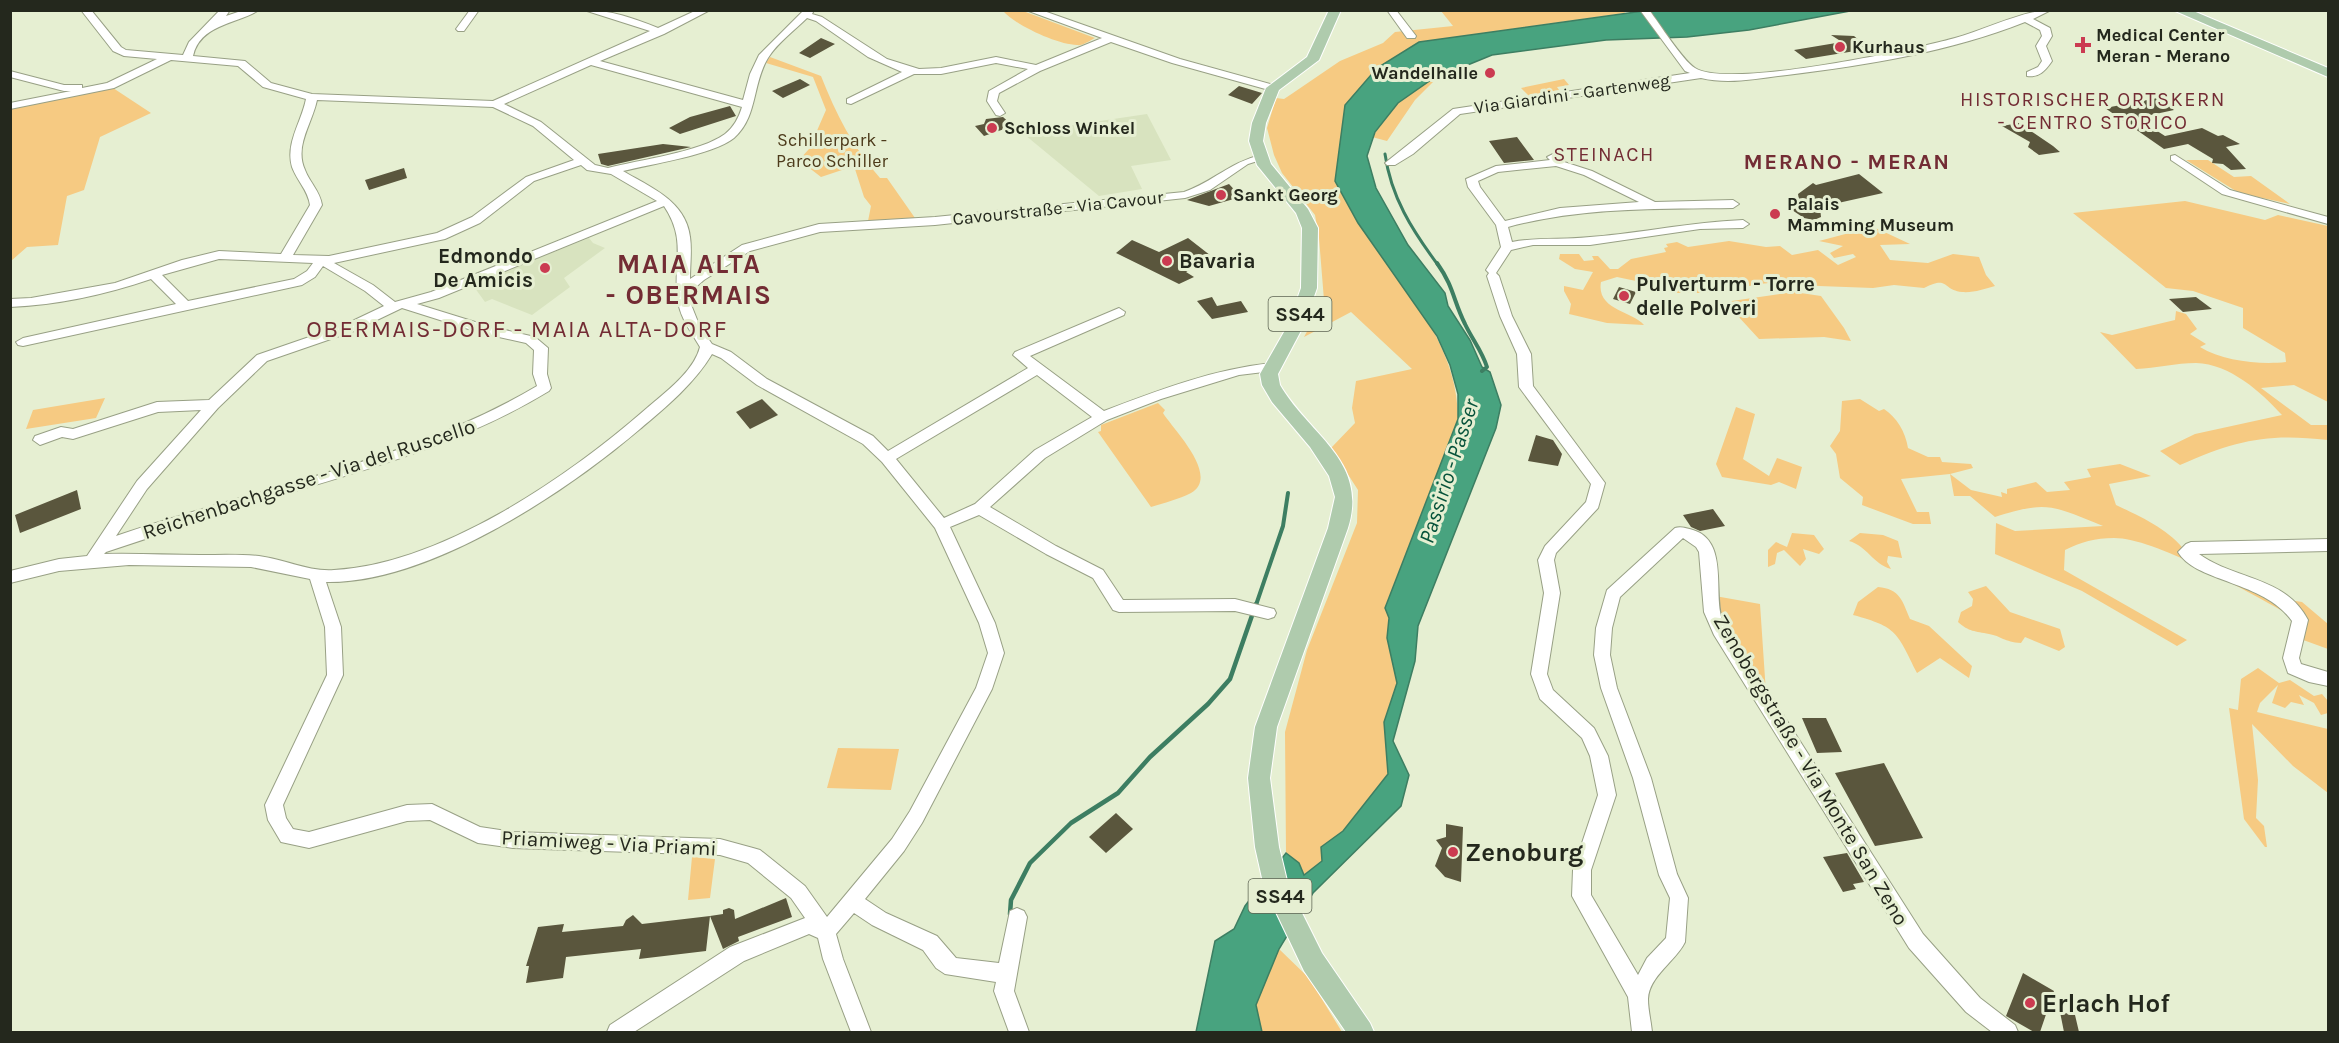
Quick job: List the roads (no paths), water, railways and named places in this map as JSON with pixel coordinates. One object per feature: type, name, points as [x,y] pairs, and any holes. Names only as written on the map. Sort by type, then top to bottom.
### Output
[{"type":"main road","points":[[1261,158],[1256,141],[1259,123],[1273,88],[1312,60],[1335,10]]},
{"type":"main road","points":[[2179,10],[2328,73]]},
{"type":"main road","name":"SS44","points":[[1261,158],[1303,212],[1310,228],[1310,288],[1296,325],[1268,381],[1275,395],[1330,459],[1341,480],[1343,509],[1262,740],[1258,778],[1267,847],[1276,887],[1313,962],[1361,1032]]},
{"type":"street","points":[[85,10],[117,49],[140,56],[188,57],[241,63],[267,85],[312,97],[495,104],[537,124],[595,170],[615,171],[721,142],[739,126],[748,105],[755,74],[764,55],[808,13],[887,63],[913,71],[944,72],[998,60],[1017,62],[1036,69]]},
{"type":"street","points":[[188,57],[192,46],[223,16],[255,10]]},
{"type":"street","points":[[461,29],[474,10]]},
{"type":"street","points":[[588,10],[627,19],[661,32]]},
{"type":"street","points":[[495,104],[706,10]]},
{"type":"street","points":[[1030,10],[1176,61],[1273,88]]},
{"type":"street","points":[[1391,10],[1411,36]]},
{"type":"street","points":[[1644,10],[1689,69],[1699,75]]},
{"type":"street","name":"Via Giardini - Gartenweg","points":[[1391,164],[1409,152],[1457,111],[1699,75],[1731,78],[1876,59],[1971,38],[2046,10]]},
{"type":"street","points":[[2026,19],[2045,28],[2047,36],[2041,46],[2048,61],[2042,69],[2031,74]]},
{"type":"street","points":[[1000,113],[992,101],[994,91],[1036,69],[1111,38]]},
{"type":"street","points":[[10,106],[118,83],[168,57]]},
{"type":"street","points":[[592,62],[735,99],[748,105]]},
{"type":"street","points":[[851,101],[913,71]]},
{"type":"street","points":[[10,74],[64,88],[109,82],[118,83]]},
{"type":"street","points":[[284,259],[316,205],[316,197],[302,178],[297,165],[295,146],[298,133],[310,112],[312,97]]},
{"type":"street","name":"Cavourstraße - Via Cavour","points":[[685,290],[700,277],[746,248],[808,230],[935,221],[1185,195],[1206,189],[1244,162],[1261,158]]},
{"type":"street","points":[[2175,158],[2226,192],[2328,221]]},
{"type":"street","points":[[10,303],[32,302],[117,286],[153,273],[219,255],[321,260],[455,232],[476,220],[530,180],[582,161]]},
{"type":"street","points":[[1642,1032],[1638,995],[1581,896],[1582,870],[1605,808],[1607,795],[1605,774],[1588,733],[1546,694],[1541,684],[1541,653],[1552,592],[1546,560],[1550,550],[1593,504],[1598,483],[1526,387],[1524,354],[1506,316],[1493,273],[1507,247],[1502,225],[1474,187],[1472,179],[1491,170],[1558,162],[1588,173],[1650,203]]},
{"type":"street","points":[[615,171],[666,201],[677,217],[684,235],[686,308],[707,346],[726,355],[762,382],[868,440],[887,458],[941,525],[987,623],[996,653],[984,689],[916,817],[898,845],[826,932]]},
{"type":"street","points":[[92,561],[142,485],[213,405],[262,358],[350,328],[399,306],[435,295],[666,201]]},
{"type":"street","points":[[1502,225],[1554,211],[1595,206],[1650,203],[1733,204]]},
{"type":"street","points":[[1507,247],[1532,243],[1590,241],[1700,225],[1743,224]]},
{"type":"street","points":[[23,342],[298,282],[311,274],[321,260]]},
{"type":"street","points":[[321,260],[399,306]]},
{"type":"street","points":[[153,273],[185,306]]},
{"type":"street","name":"Reichenbachgasse - Via del Ruscello","points":[[103,546],[191,515],[309,482],[458,434],[509,411],[544,388],[540,374],[541,348],[530,340],[399,306]]},
{"type":"street","points":[[1102,417],[1020,355],[1119,312]]},
{"type":"street","points":[[10,577],[59,565],[92,561],[267,562],[316,575],[352,574],[380,570],[435,549],[503,516],[600,455],[634,428],[704,357],[707,346]]},
{"type":"street","points":[[941,525],[980,508],[1040,454],[1102,417],[1156,396],[1238,371],[1273,367]]},
{"type":"street","points":[[887,458],[1038,368]]},
{"type":"street","points":[[40,440],[61,432],[73,434],[157,407],[213,405]]},
{"type":"street","points":[[980,508],[1051,550],[1098,574],[1119,606],[1235,605],[1268,613]]},
{"type":"street","name":"Zenobergstraße - Via Monte San Zeno","points":[[1638,995],[1654,965],[1675,942],[1678,898],[1668,875],[1642,778],[1609,688],[1602,655],[1604,627],[1613,594],[1680,532],[1697,540],[1710,558],[1713,615],[1720,630],[1875,879],[1916,941],[1973,1005],[2008,1032]]},
{"type":"street","points":[[2328,545],[2192,548],[2186,552],[2203,563],[2261,588],[2294,609],[2300,620],[2291,658],[2294,668],[2309,675],[2328,679]]},
{"type":"street","name":"Priamiweg - Via Priami","points":[[316,575],[333,627],[335,675],[274,806],[277,820],[287,836],[309,840],[407,813],[432,812],[478,835],[513,840],[720,847],[753,855],[768,865],[798,892],[826,932]]},
{"type":"street","points":[[853,901],[879,919],[930,943],[943,962],[952,968],[991,974],[1009,972]]},
{"type":"street","points":[[1017,917],[1004,991],[1019,1032]]},
{"type":"street","points":[[617,1032],[737,954],[809,925],[826,932]]},
{"type":"street","points":[[826,932],[833,959],[861,1032]]},
{"type":"water","name":"Passirio - Passer","points":[[1643,11],[1850,11],[1749,30],[1687,37],[1606,40],[1492,55],[1431,80],[1398,103],[1375,132],[1367,156],[1376,188],[1408,245],[1445,293],[1448,306],[1470,340],[1482,367],[1490,372],[1501,405],[1496,428],[1418,626],[1415,661],[1393,741],[1409,775],[1401,806],[1313,893],[1279,949],[1256,1005],[1262,1032],[1196,1032],[1215,941],[1234,929],[1245,906],[1286,853],[1299,863],[1304,875],[1322,861],[1321,847],[1343,831],[1388,774],[1384,722],[1397,683],[1387,638],[1389,618],[1385,608],[1458,419],[1458,394],[1450,365],[1437,336],[1358,223],[1335,181],[1345,105],[1377,68],[1419,42]]},
{"type":"waterway","points":[[1385,154],[1392,185],[1404,213],[1438,265]]},
{"type":"waterway","points":[[1437,263],[1447,279],[1465,324],[1485,361],[1487,367],[1482,371]]},
{"type":"waterway","points":[[1256,605],[1283,526],[1288,493]]},
{"type":"waterway","points":[[1010,914],[1011,900],[1030,863],[1071,823],[1118,793],[1150,757],[1208,704],[1230,679],[1256,604]]},
{"type":"place","name":"Medical Center Meran - Merano","points":[[2083,45]]},
{"type":"place","name":"Kurhaus","points":[[1840,47]]},
{"type":"place","name":"Wandelhalle","points":[[1490,73]]},
{"type":"place","name":"Schloss Winkel","points":[[992,128]]},
{"type":"place","name":"Sankt Georg","points":[[1221,195]]},
{"type":"place","name":"Palais Mamming Museum","points":[[1775,214]]},
{"type":"place","name":"Bavaria","points":[[1167,261]]},
{"type":"place","name":"Edmondo De Amicis","points":[[545,268]]},
{"type":"place","name":"Pulverturm - Torre delle Polveri","points":[[1624,296]]},
{"type":"place","name":"Zenoburg","points":[[1453,852]]},
{"type":"place","name":"Erlach Hof","points":[[2030,1003]]},
{"type":"district","name":"HISTORISCHER ORTSKERN - CENTRO STORICO","points":[[2093,110]]},
{"type":"district","name":"STEINACH","points":[[1604,154]]},
{"type":"district","name":"MERANO - MERAN","points":[[1847,161]]},
{"type":"district","name":"MAIA ALTA - OBERMAIS","points":[[689,280]]},
{"type":"district","name":"OBERMAIS-DORF - MAIA ALTA-DORF","points":[[517,329]]},
{"type":"park label","name":"Schillerpark - Parco Schiller","points":[[832,150]]}]
